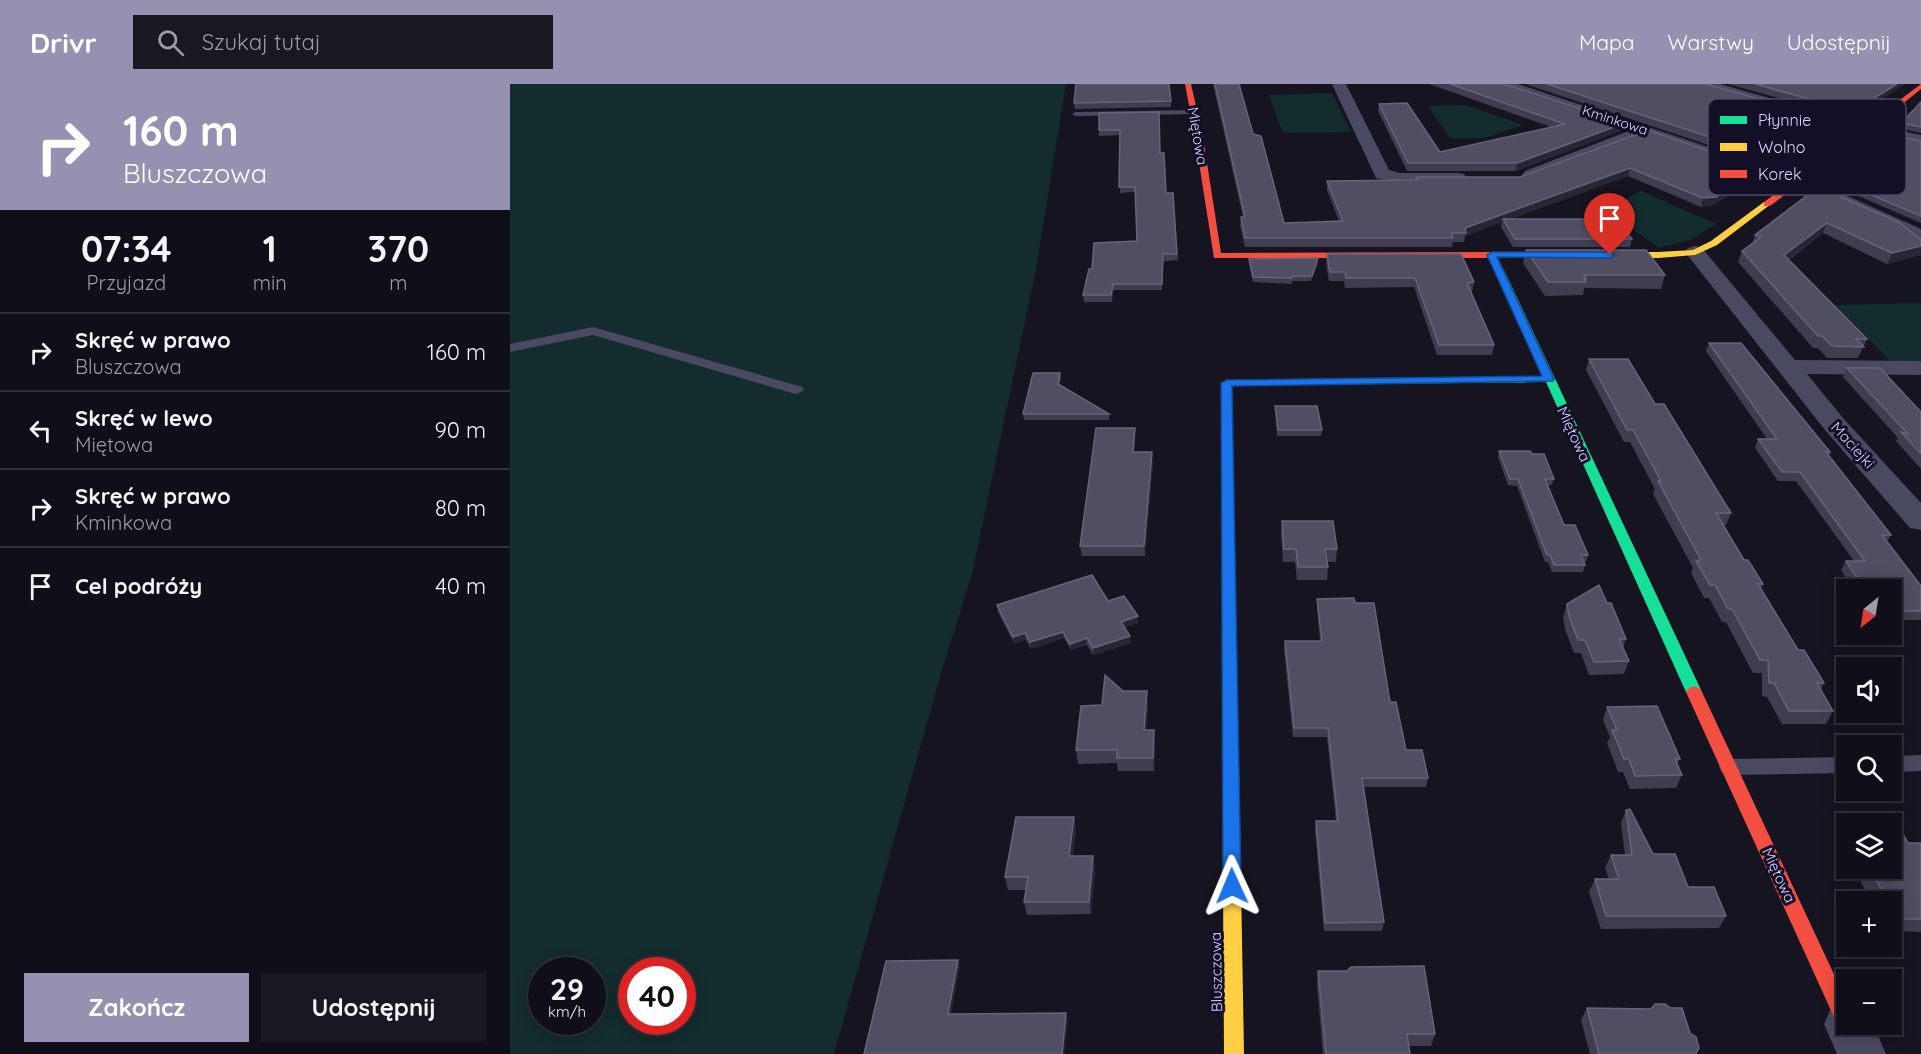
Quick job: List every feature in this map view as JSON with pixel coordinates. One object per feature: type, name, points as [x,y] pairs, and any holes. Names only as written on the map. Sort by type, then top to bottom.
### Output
[{"type":"street","name":"Miętowa","points":[[1188,84],[1217,256],[1492,255],[1836,999]]},
{"type":"street","points":[[1339,84],[1382,174],[1400,178],[1471,178]]},
{"type":"street","name":"Kminkowa","points":[[1503,84],[1708,152]]},
{"type":"street","points":[[1704,84],[1758,99]]},
{"type":"street","points":[[1905,99],[1921,86]]},
{"type":"street","points":[[1518,178],[1646,130]]},
{"type":"street","points":[[1906,137],[1921,140]]},
{"type":"street","points":[[1492,255],[1658,255],[1695,252],[1714,243],[1776,195]]},
{"type":"street","name":"Kminkowa","points":[[1830,195],[1921,236]]},
{"type":"street","name":"Maciejki","points":[[1695,252],[1834,424],[1921,521]]},
{"type":"street","points":[[1787,367],[1921,368]]},
{"type":"street","name":"Bluszczowa","points":[[1234,1054],[1227,383],[1549,379]]},
{"type":"street","name":"Miętowa","points":[[1853,1035],[1862,1054]]},
{"type":"lane","points":[[1076,114],[1194,112]]},
{"type":"lane","points":[[510,348],[593,331],[797,390]]},
{"type":"lane","points":[[1902,764],[1921,763]]},
{"type":"lane","points":[[1729,767],[1836,765]]},
{"type":"green space","points":[[510,84],[1066,84],[1036,269],[972,574],[941,673],[834,1054],[510,1054]]},
{"type":"green space","points":[[1332,93],[1351,132],[1283,133],[1269,95]]},
{"type":"green space","points":[[1466,105],[1523,125],[1485,138],[1450,138],[1428,106]]},
{"type":"green space","points":[[1641,191],[1716,224],[1690,240],[1659,248],[1605,209]]},
{"type":"green space","points":[[1921,303],[1921,362],[1891,362],[1835,305]]},
{"type":"building","points":[[1076,84],[1169,84],[1171,101],[1074,103]]},
{"type":"building","points":[[1215,84],[1239,84],[1253,134],[1261,136],[1284,223],[1343,221],[1327,181],[1418,180],[1416,177],[1520,177],[1648,130],[1708,151],[1708,195],[1719,195],[1703,198],[1630,168],[1465,228],[1466,233],[1451,233],[1453,238],[1245,238],[1241,217],[1245,217]]},
{"type":"building","points":[[1450,84],[1504,84],[1625,123],[1517,163],[1408,163],[1379,104],[1407,103],[1440,152],[1565,124]]},
{"type":"building","points":[[1547,84],[1706,84],[1759,99],[1708,99],[1708,136]]},
{"type":"building","points":[[1755,84],[1897,84],[1873,99],[1809,99]]},
{"type":"building","points":[[1921,102],[1921,127],[1906,124],[1906,118]]},
{"type":"building","points":[[1159,112],[1160,153],[1164,153],[1166,193],[1173,193],[1177,254],[1163,254],[1162,284],[1113,284],[1111,295],[1083,295],[1089,269],[1092,269],[1094,243],[1137,241],[1135,187],[1119,187],[1120,130],[1099,130],[1099,113]]},
{"type":"building","points":[[1906,138],[1921,141],[1921,216],[1871,195],[1906,195]]},
{"type":"building","points":[[1808,195],[1836,195],[1898,222],[1921,240],[1921,246],[1892,253],[1827,223],[1784,255],[1867,339],[1856,339],[1864,347],[1832,346],[1822,336],[1818,336],[1742,251],[1761,237],[1755,235]]},
{"type":"building","points":[[1503,219],[1617,219],[1632,239],[1515,239]]},
{"type":"building","points":[[1526,250],[1646,250],[1665,275],[1584,275],[1586,282],[1548,282]]},
{"type":"building","points":[[1327,254],[1461,254],[1474,282],[1467,283],[1494,345],[1439,345],[1415,278],[1346,278],[1345,272],[1330,272]]},
{"type":"building","points":[[1318,258],[1312,276],[1292,276],[1292,278],[1253,277],[1249,259]]},
{"type":"building","points":[[1709,343],[1741,343],[1830,452],[1826,452],[1891,535],[1882,535],[1921,586],[1921,611],[1902,611],[1902,579],[1839,579],[1857,578],[1846,561],[1865,561],[1800,472],[1782,472],[1758,439],[1777,439]]},
{"type":"building","points":[[1589,359],[1628,359],[1655,404],[1664,404],[1731,513],[1716,513],[1744,560],[1748,560],[1763,584],[1758,584],[1798,650],[1804,650],[1824,683],[1817,683],[1833,711],[1789,711],[1774,683],[1769,683],[1768,660],[1760,660],[1732,609],[1728,609],[1715,585],[1710,585],[1696,561],[1701,560],[1658,481],[1661,481],[1633,430],[1627,430]]},
{"type":"building","points":[[1847,368],[1880,368],[1921,412],[1921,454],[1901,432],[1908,434]]},
{"type":"building","points":[[1033,373],[1060,373],[1058,384],[1109,414],[1023,414]]},
{"type":"building","points":[[1275,406],[1317,406],[1322,430],[1278,430]]},
{"type":"building","points":[[1096,428],[1135,428],[1133,452],[1152,452],[1144,546],[1080,546]]},
{"type":"building","points":[[1499,451],[1530,451],[1532,454],[1544,454],[1554,479],[1545,479],[1564,525],[1575,525],[1588,555],[1581,555],[1585,565],[1554,565],[1550,555],[1547,555],[1518,479],[1510,479]]},
{"type":"building","points":[[1282,521],[1333,521],[1337,549],[1325,549],[1328,567],[1298,567],[1296,549],[1284,549]]},
{"type":"building","points":[[1092,575],[1108,601],[1124,596],[1138,616],[1121,622],[1130,636],[1093,648],[1087,638],[1070,644],[1063,632],[1030,642],[1025,633],[1013,637],[997,605]]},
{"type":"building","points":[[1599,585],[1607,603],[1611,603],[1626,639],[1619,639],[1629,661],[1594,662],[1585,640],[1578,640],[1567,604]]},
{"type":"building","points":[[1354,598],[1355,603],[1374,603],[1390,702],[1396,702],[1406,750],[1422,750],[1428,778],[1362,778],[1384,922],[1325,923],[1316,821],[1338,821],[1328,728],[1294,728],[1285,641],[1322,641],[1317,599]]},
{"type":"building","points":[[1105,675],[1123,691],[1147,691],[1144,730],[1154,730],[1153,758],[1117,758],[1117,750],[1076,750],[1081,706],[1102,705]]},
{"type":"building","points":[[1657,706],[1680,759],[1675,759],[1682,775],[1635,776],[1629,759],[1624,759],[1612,730],[1617,730],[1607,707]]},
{"type":"building","points":[[1630,809],[1653,854],[1675,854],[1688,887],[1714,887],[1726,916],[1606,916],[1595,879],[1619,879],[1611,855],[1632,855],[1626,810]]},
{"type":"building","points":[[1016,817],[1074,817],[1069,856],[1093,856],[1089,902],[1024,902],[1028,877],[1005,877]]},
{"type":"building","points":[[1902,834],[1908,843],[1921,843],[1921,919],[1902,919],[1902,891],[1882,891],[1876,879],[1902,879]]},
{"type":"building","points":[[958,960],[948,1014],[1066,1013],[1062,1054],[864,1054],[886,961]]},
{"type":"building","points":[[1424,966],[1435,1034],[1407,1034],[1410,1054],[1326,1054],[1318,971],[1347,971],[1351,967]]},
{"type":"building","points":[[1655,1004],[1682,1008],[1690,1033],[1696,1037],[1699,1048],[1696,1054],[1599,1054],[1587,1008],[1651,1009]]},
{"type":"traffic: fast","points":[[1500,272],[1694,692]]},
{"type":"traffic: fast","points":[[1293,382],[1549,379]]},
{"type":"traffic: slow","points":[[1492,255],[1658,255],[1695,252],[1714,243],[1767,204]]},
{"type":"traffic: slow","points":[[1230,710],[1234,1054]]},
{"type":"traffic: jam","points":[[1188,84],[1199,137],[1217,256],[1492,255],[1500,272]]},
{"type":"traffic: jam","points":[[1905,99],[1921,86]]},
{"type":"traffic: jam","points":[[1767,204],[1779,195]]},
{"type":"traffic: jam","points":[[1230,710],[1227,383],[1293,382]]},
{"type":"traffic: jam","points":[[1694,692],[1836,999]]},
{"type":"route","points":[[1232,886],[1227,383],[1549,379],[1492,255],[1610,255]]}]
